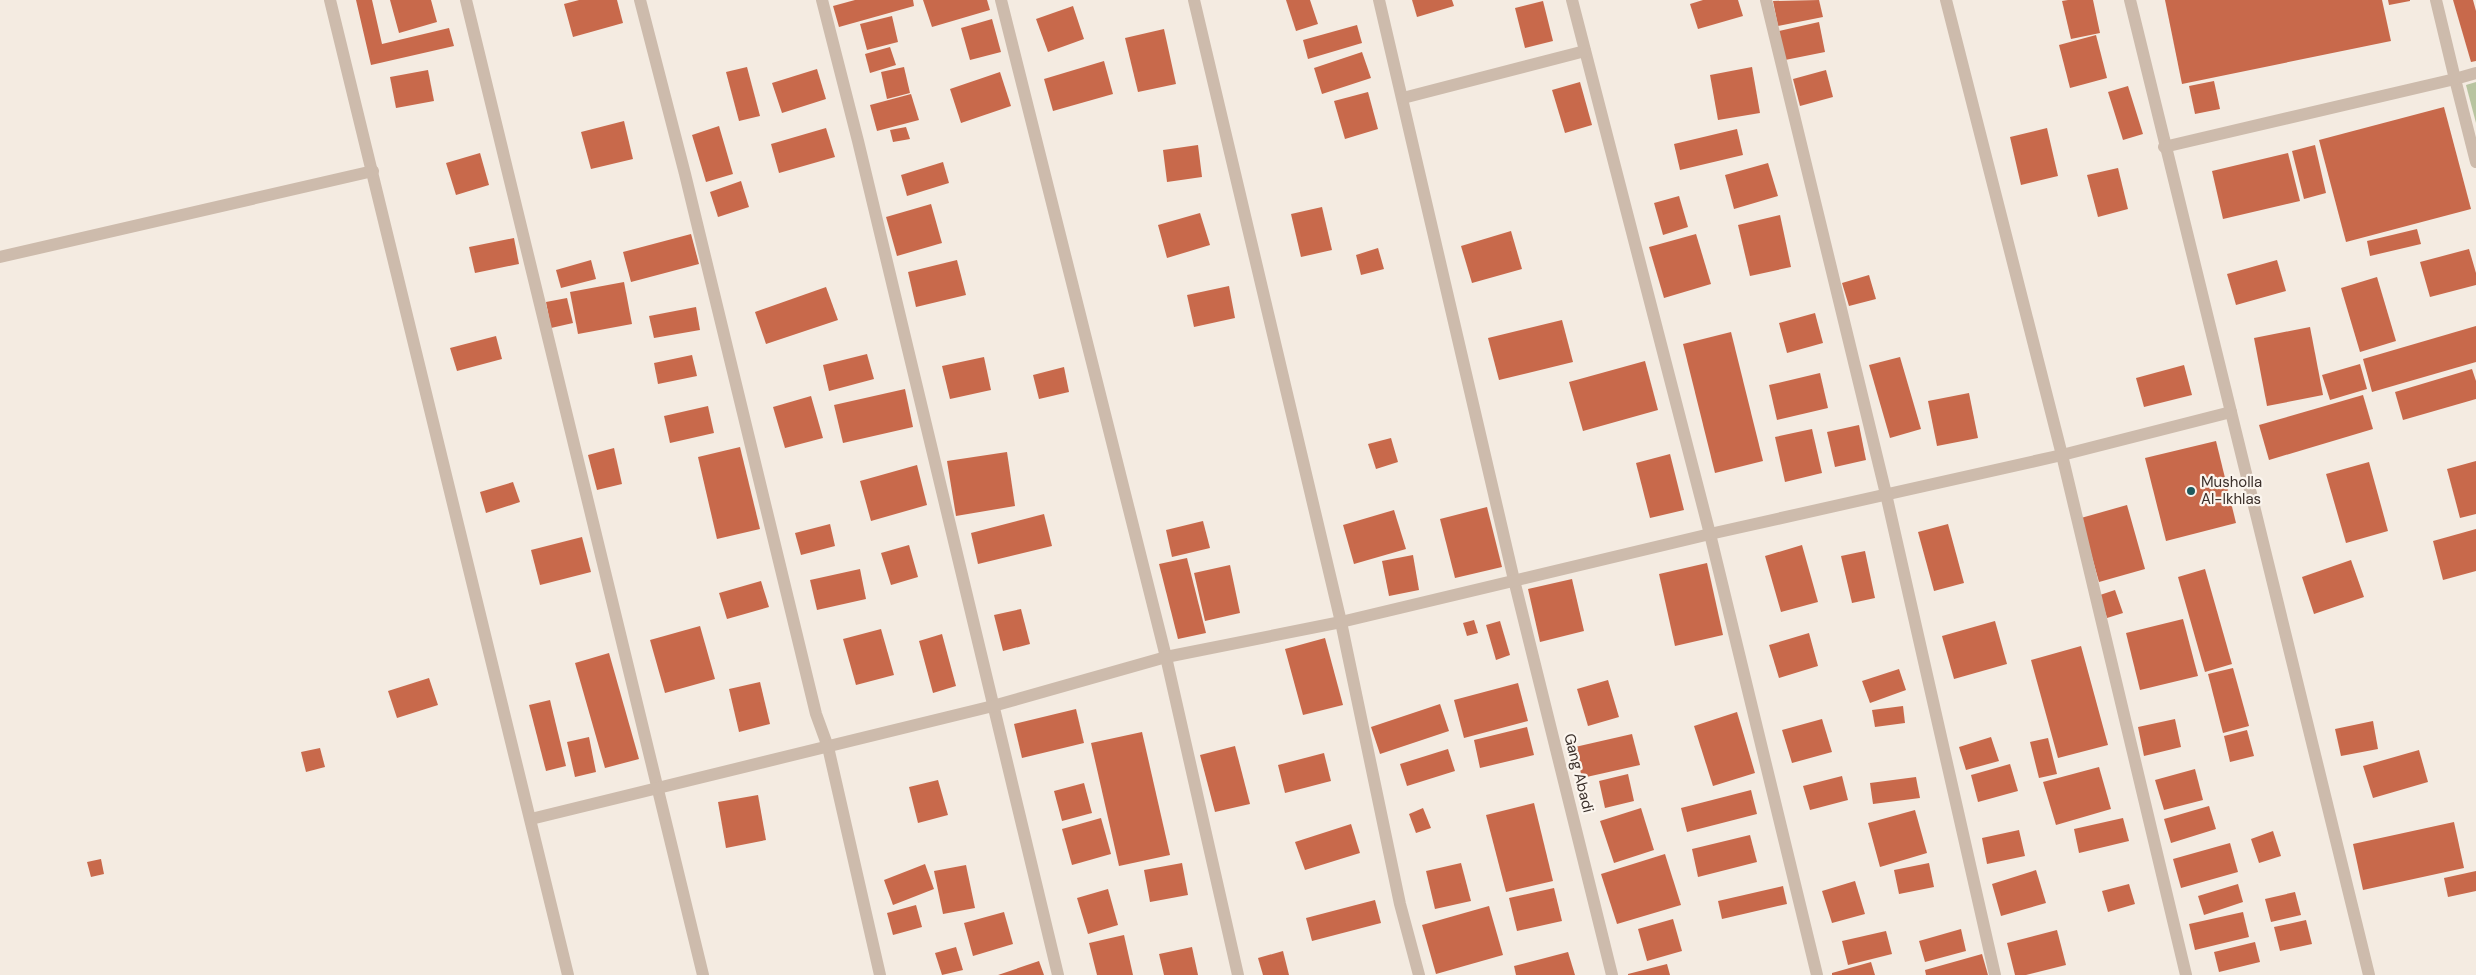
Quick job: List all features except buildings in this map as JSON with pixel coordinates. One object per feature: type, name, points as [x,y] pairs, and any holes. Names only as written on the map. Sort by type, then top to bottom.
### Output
[{"type":"street","points":[[330,0],[568,975]]},
{"type":"street","points":[[466,0],[703,975]]},
{"type":"street","points":[[640,0],[685,174],[812,695],[828,747],[880,975]]},
{"type":"street","points":[[822,0],[861,151],[1058,975]]},
{"type":"street","points":[[1001,0],[1166,658],[1238,975]]},
{"type":"street","points":[[1194,0],[1341,622],[1400,904],[1419,975]]},
{"type":"street","name":"Gang Abadi","points":[[1379,0],[1514,580],[1612,975]]},
{"type":"street","points":[[1572,0],[1710,534],[1817,975]]},
{"type":"street","points":[[1766,0],[1886,494],[1995,975]]},
{"type":"street","points":[[1946,0],[2062,455],[2186,975]]},
{"type":"street","points":[[2130,0],[2164,147],[2369,975]]},
{"type":"street","points":[[2436,0],[2476,162]]},
{"type":"street","points":[[1403,98],[1585,51]]},
{"type":"street","points":[[2164,147],[2476,73]]},
{"type":"street","points":[[0,257],[373,171]]},
{"type":"street","points":[[531,818],[993,706],[1166,658],[1341,622],[1710,534],[2062,455],[2231,412]]},
{"type":"green space","points":[[2476,82],[2476,123],[2466,85]]},
{"type":"place","name":"Musholla Al-Ikhlas","points":[[2191,491]]}]
